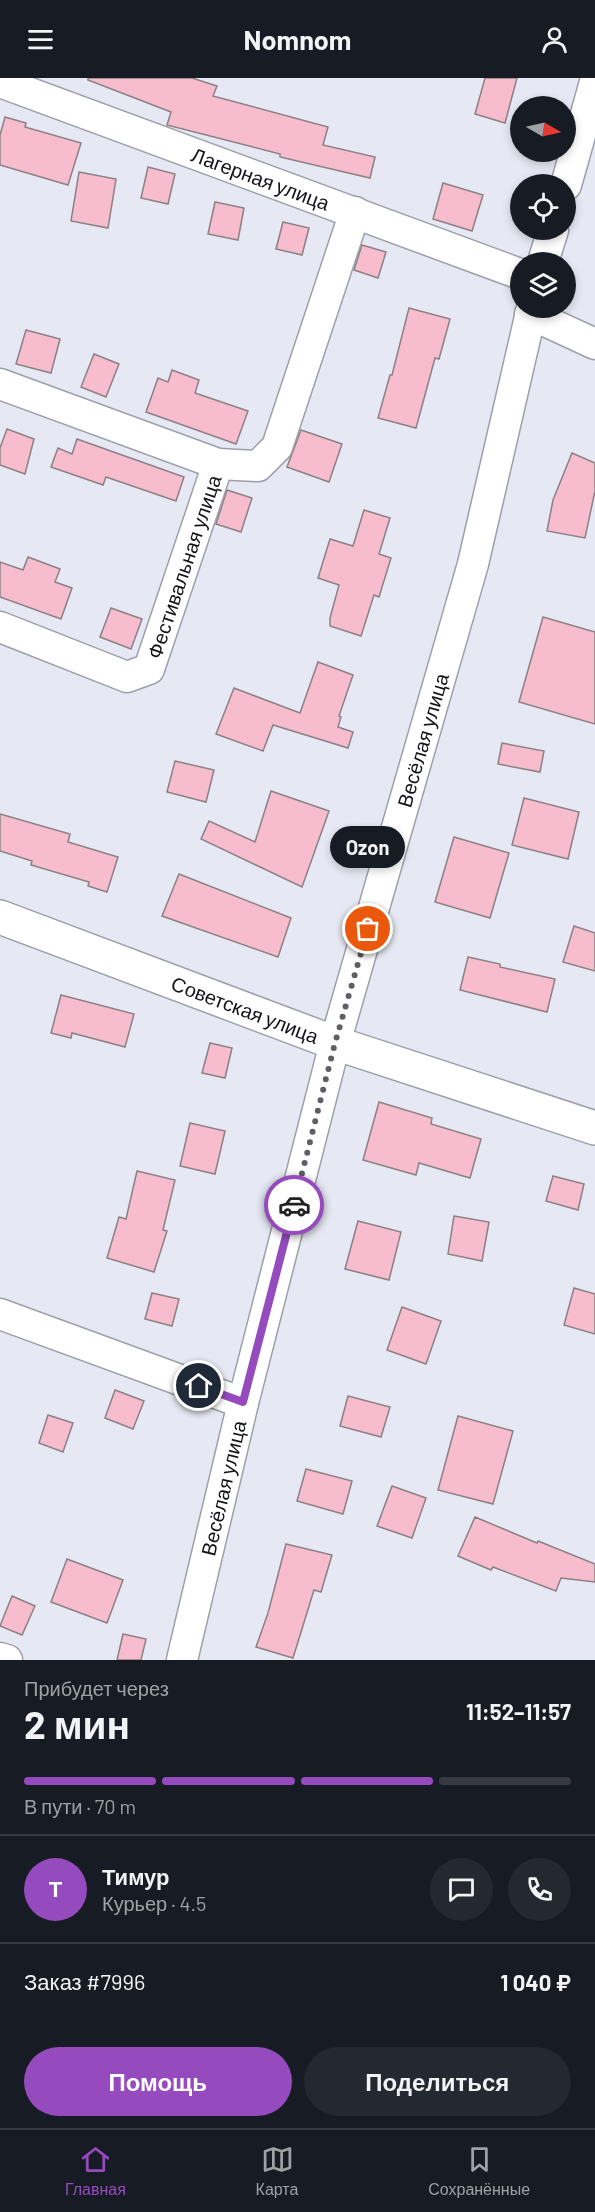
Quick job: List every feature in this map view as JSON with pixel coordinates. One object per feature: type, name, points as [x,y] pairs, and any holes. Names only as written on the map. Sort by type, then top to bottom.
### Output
[{"type":"main road","name":"Советская улица","points":[[0,918],[335,1043],[595,1128]]},
{"type":"street","name":"Лагерная улица","points":[[0,82],[510,270]]},
{"type":"street","points":[[569,174],[595,82]]},
{"type":"street","points":[[218,464],[258,466],[277,447],[355,212]]},
{"type":"street","name":"Весёлая улица","points":[[182,1660],[243,1402],[335,1043],[473,564],[529,318]]},
{"type":"street","points":[[545,318],[595,344]]},
{"type":"street","name":"Фестивальная улица","points":[[0,384],[218,464],[149,669],[127,677],[0,627]]},
{"type":"street","points":[[0,1314],[243,1402]]},
{"type":"street","points":[[0,1658],[7,1660]]},
{"type":"building","points":[[88,78],[192,78],[217,86],[213,96],[328,127],[323,145],[375,157],[370,178],[280,157],[280,154],[167,125],[171,112],[88,80]]},
{"type":"building","points":[[485,78],[517,78],[512,96],[510,96],[505,123],[475,114]]},
{"type":"building","points":[[5,117],[26,123],[25,127],[81,143],[68,185],[0,165],[0,135]]},
{"type":"building","points":[[148,167],[175,174],[168,204],[141,198]]},
{"type":"building","points":[[79,172],[116,179],[108,228],[71,221]]},
{"type":"building","points":[[443,183],[483,195],[472,231],[433,219]]},
{"type":"building","points":[[215,202],[244,208],[238,240],[208,234]]},
{"type":"building","points":[[283,222],[309,228],[302,255],[276,249]]},
{"type":"building","points":[[362,245],[386,252],[378,278],[354,270]]},
{"type":"building","points":[[409,308],[450,319],[439,359],[435,358],[416,428],[378,418],[390,375],[392,375]]},
{"type":"building","points":[[26,330],[60,339],[51,373],[16,364]]},
{"type":"building","points":[[94,354],[119,364],[106,397],[81,387]]},
{"type":"building","points":[[172,370],[199,380],[195,393],[248,411],[236,444],[146,412],[158,378],[168,382]]},
{"type":"building","points":[[7,429],[34,439],[25,474],[0,465],[0,448]]},
{"type":"building","points":[[301,430],[342,444],[329,482],[287,467]]},
{"type":"building","points":[[77,439],[184,477],[176,501],[106,477],[103,485],[51,467],[58,448],[72,454]]},
{"type":"building","points":[[572,453],[595,463],[595,491],[585,538],[547,531],[553,500]]},
{"type":"building","points":[[227,490],[252,498],[241,532],[216,524]]},
{"type":"building","points":[[364,510],[390,518],[379,554],[391,558],[379,597],[374,595],[361,636],[330,626],[339,585],[318,578],[330,539],[353,546]]},
{"type":"building","points":[[28,557],[60,569],[55,582],[72,588],[61,619],[0,597],[0,562],[23,570]]},
{"type":"building","points":[[111,608],[142,619],[131,649],[100,637]]},
{"type":"building","points":[[543,617],[595,632],[595,724],[519,702]]},
{"type":"building","points":[[318,662],[353,675],[339,716],[341,717],[338,727],[353,732],[348,748],[273,725],[263,751],[216,734],[234,688],[300,713]]},
{"type":"building","points":[[502,743],[544,751],[540,772],[498,764]]},
{"type":"building","points":[[175,761],[214,770],[206,802],[167,792]]},
{"type":"building","points":[[271,791],[329,811],[302,887],[201,839],[209,821],[255,842]]},
{"type":"building","points":[[524,798],[579,812],[568,859],[512,845]]},
{"type":"building","points":[[0,814],[70,834],[68,842],[118,857],[107,892],[88,886],[89,882],[31,865],[32,861],[0,851]]},
{"type":"building","points":[[454,837],[509,853],[490,918],[435,902]]},
{"type":"building","points":[[179,874],[291,918],[278,957],[162,916]]},
{"type":"building","points":[[574,926],[595,933],[595,971],[563,962]]},
{"type":"building","points":[[468,957],[500,964],[500,967],[555,979],[547,1012],[460,990]]},
{"type":"building","points":[[61,995],[134,1014],[125,1047],[72,1033],[71,1038],[51,1033]]},
{"type":"building","points":[[210,1043],[232,1048],[225,1078],[202,1073]]},
{"type":"building","points":[[379,1102],[432,1118],[431,1124],[481,1139],[470,1178],[419,1163],[416,1175],[363,1160]]},
{"type":"building","points":[[190,1123],[225,1131],[215,1174],[180,1166]]},
{"type":"building","points":[[137,1171],[175,1180],[163,1230],[167,1231],[154,1272],[107,1258],[119,1217],[126,1219]]},
{"type":"building","points":[[553,1176],[584,1184],[578,1210],[546,1201]]},
{"type":"building","points":[[454,1216],[489,1222],[482,1261],[448,1254]]},
{"type":"building","points":[[358,1221],[401,1232],[389,1280],[345,1269]]},
{"type":"building","points":[[574,1288],[595,1294],[595,1334],[564,1325]]},
{"type":"building","points":[[152,1293],[179,1299],[172,1326],[145,1319]]},
{"type":"building","points":[[402,1307],[441,1321],[426,1364],[387,1350]]},
{"type":"building","points":[[115,1390],[144,1401],[133,1429],[105,1418]]},
{"type":"building","points":[[348,1396],[390,1407],[381,1437],[340,1426]]},
{"type":"building","points":[[48,1415],[73,1423],[63,1452],[39,1443]]},
{"type":"building","points":[[458,1416],[513,1431],[493,1504],[438,1490]]},
{"type":"building","points":[[306,1469],[352,1481],[343,1514],[297,1501]]},
{"type":"building","points":[[392,1486],[426,1498],[412,1538],[377,1526]]},
{"type":"building","points":[[475,1517],[595,1564],[595,1582],[561,1578],[556,1591],[493,1567],[491,1570],[458,1556]]},
{"type":"building","points":[[286,1544],[332,1555],[321,1592],[314,1590],[293,1658],[256,1647],[268,1613]]},
{"type":"building","points":[[67,1559],[123,1580],[107,1623],[51,1602]]},
{"type":"building","points":[[12,1596],[35,1606],[22,1635],[0,1626]]},
{"type":"building","points":[[123,1634],[146,1639],[141,1660],[117,1660]]},
{"type":"way so far","points":[[294,1205],[335,1043],[368,929]]},
{"type":"place","name":"Ozon","points":[[368,929]]},
{"type":"route","points":[[199,1386],[243,1402],[294,1205]]}]
